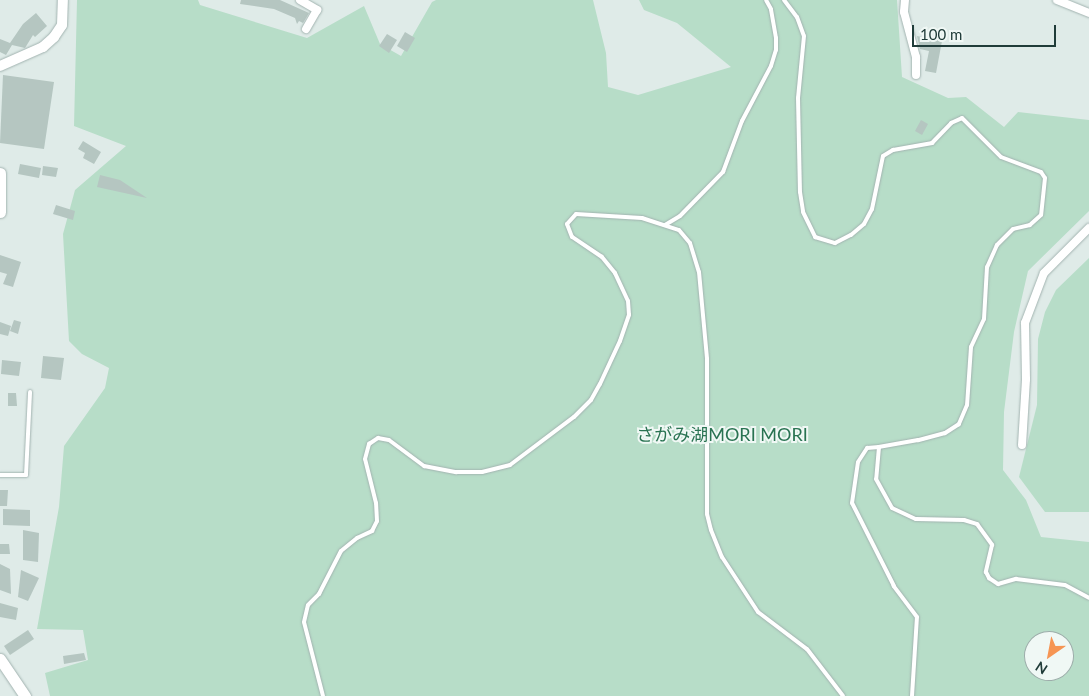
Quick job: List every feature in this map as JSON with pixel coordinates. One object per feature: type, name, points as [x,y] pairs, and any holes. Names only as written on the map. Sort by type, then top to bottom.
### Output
[{"type":"main road","points":[[0,173],[0,212]]},
{"type":"main road","points":[[0,659],[25,696]]},
{"type":"street","points":[[0,66],[43,47],[54,37],[62,25],[63,0]]},
{"type":"street","points":[[300,0],[317,10],[306,29]]},
{"type":"street","points":[[905,0],[904,12],[916,56],[916,75]]},
{"type":"street","points":[[1057,0],[1089,13]]},
{"type":"street","points":[[1022,445],[1026,379],[1025,322],[1044,273],[1089,228]]},
{"type":"lane","points":[[665,225],[680,216],[723,172],[742,121],[771,66],[776,50],[776,38],[771,9],[766,0]]},
{"type":"lane","points":[[784,0],[797,16],[804,36],[798,98],[800,192],[803,212],[815,237],[835,243],[851,235],[864,224],[872,209],[877,189],[879,163],[883,156],[893,150],[932,143],[956,120],[962,118],[1001,157],[1041,172],[1045,178],[1041,215],[1030,225],[1013,229],[997,245],[987,267],[984,319],[971,347],[967,406],[959,424],[944,433],[918,440],[867,448],[858,462],[852,503],[894,586],[917,617],[912,696]]},
{"type":"lane","points":[[323,696],[304,622],[308,604],[319,594],[341,551],[357,538],[372,531],[377,522],[377,508],[365,459],[369,444],[378,438],[389,440],[424,466],[456,472],[482,472],[510,465],[530,452],[591,400],[620,342],[629,315],[628,302],[615,273],[602,257],[572,237],[568,224],[570,218],[576,214],[628,216],[665,225],[679,230],[690,243],[700,272],[707,358],[707,514],[711,530],[722,557],[758,612],[807,649],[843,696]]},
{"type":"lane","points":[[0,475],[26,475],[30,392]]},
{"type":"lane","points":[[879,447],[876,479],[892,508],[916,519],[964,520],[977,524],[992,545],[986,572],[989,578],[998,584],[1016,579],[1065,585],[1089,598]]},
{"type":"green space","name":"さがみ湖MORI MORI","points":[[77,0],[198,0],[200,5],[307,38],[364,6],[380,44],[401,56],[432,2],[436,0],[593,0],[606,53],[608,87],[638,95],[731,67],[677,23],[644,10],[639,0],[897,0],[902,77],[948,98],[966,97],[1004,127],[1018,112],[1089,120],[1089,211],[1028,271],[1014,332],[1004,412],[1003,470],[1026,500],[1041,537],[1089,542],[1089,696],[50,696],[45,673],[88,660],[83,630],[37,629],[59,507],[64,446],[105,388],[109,368],[82,354],[69,341],[63,234],[75,190],[126,146],[74,126]]},
{"type":"green space","points":[[1089,258],[1089,512],[1045,512],[1019,477],[1037,405],[1038,339],[1045,312],[1056,290]]},
{"type":"building","points":[[241,0],[280,0],[309,13],[303,23],[299,21],[297,24],[295,18],[274,9],[240,4]]},
{"type":"building","points":[[36,13],[47,26],[35,37],[33,35],[25,48],[12,45],[6,55],[0,52],[0,39],[10,43],[23,24]]},
{"type":"building","points":[[405,32],[415,38],[407,52],[397,46]]},
{"type":"building","points":[[387,34],[397,40],[389,53],[379,46]]},
{"type":"building","points":[[917,36],[942,41],[936,73],[925,71],[929,51],[920,49]]},
{"type":"building","points":[[3,75],[54,82],[44,149],[0,143]]},
{"type":"building","points":[[921,120],[928,124],[922,135],[915,131]]},
{"type":"building","points":[[83,141],[101,152],[94,164],[83,158],[85,153],[78,149]]},
{"type":"building","points":[[20,164],[41,168],[39,178],[18,174]]},
{"type":"building","points":[[43,166],[58,168],[56,177],[42,175]]},
{"type":"building","points":[[100,175],[120,180],[147,198],[97,187]]},
{"type":"building","points":[[56,205],[75,211],[73,220],[53,214]]},
{"type":"building","points":[[0,255],[21,262],[13,287],[3,284],[7,274],[0,272]]},
{"type":"building","points":[[14,320],[21,322],[18,334],[10,331]]},
{"type":"building","points":[[0,322],[11,326],[8,336],[0,334]]},
{"type":"building","points":[[43,356],[64,358],[61,380],[41,378]]},
{"type":"building","points":[[2,360],[21,362],[19,376],[1,374]]},
{"type":"building","points":[[8,393],[16,393],[17,406],[8,406]]},
{"type":"building","points":[[0,490],[8,490],[7,506],[0,506]]},
{"type":"building","points":[[3,509],[30,510],[30,526],[3,525]]},
{"type":"building","points":[[23,530],[39,533],[38,562],[23,560]]},
{"type":"building","points":[[0,544],[9,544],[10,554],[0,554]]},
{"type":"building","points":[[0,564],[10,569],[11,594],[0,590]]},
{"type":"building","points":[[21,570],[39,578],[28,601],[18,597]]},
{"type":"building","points":[[0,603],[18,608],[16,620],[0,617]]},
{"type":"building","points":[[28,630],[34,639],[10,655],[4,646]]},
{"type":"building","points":[[84,653],[86,660],[64,664],[63,656]]}]
